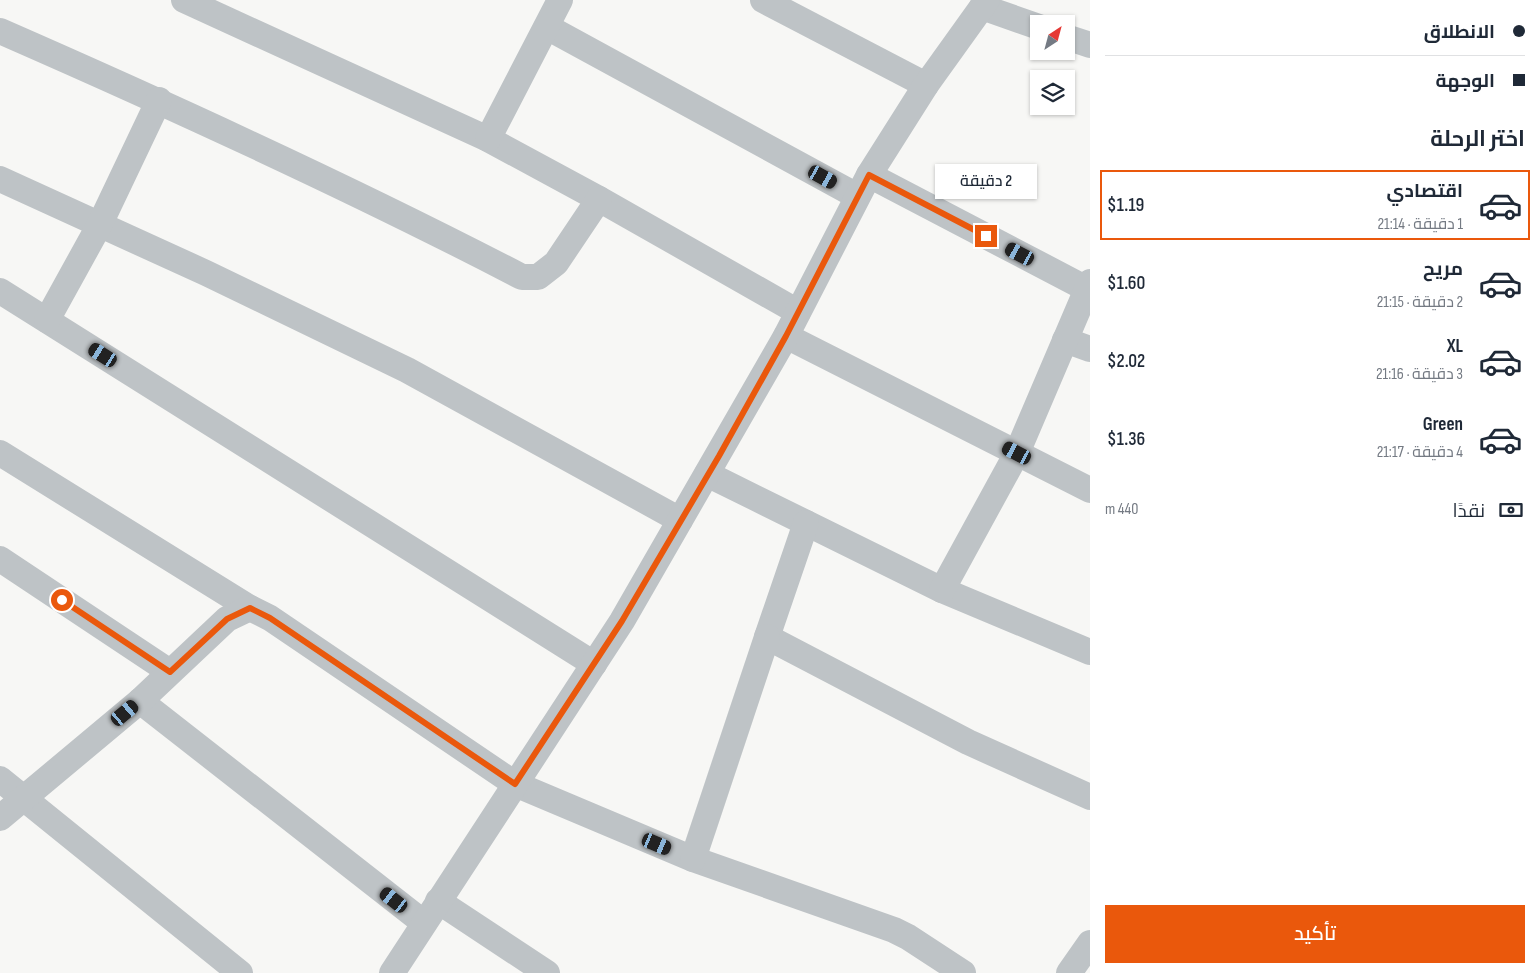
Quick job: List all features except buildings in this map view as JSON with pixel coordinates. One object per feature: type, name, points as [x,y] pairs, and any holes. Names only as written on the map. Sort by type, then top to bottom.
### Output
[{"type":"street","points":[[184,0],[488,139],[798,312]]},
{"type":"street","points":[[488,139],[560,0]]},
{"type":"street","points":[[763,0],[926,85]]},
{"type":"street","points":[[392,973],[622,621],[786,336],[863,185],[926,85],[984,4],[1030,23]]},
{"type":"street","points":[[547,27],[863,185],[1088,286],[1017,453],[942,590]]},
{"type":"street","points":[[0,31],[159,100],[426,227],[522,277],[538,277],[556,263],[599,200]]},
{"type":"street","points":[[1075,40],[1090,45]]},
{"type":"street","points":[[47,320],[100,224],[159,100]]},
{"type":"street","points":[[0,179],[100,224],[407,370],[680,520]]},
{"type":"street","points":[[0,291],[594,664]]},
{"type":"street","points":[[786,336],[1090,490]]},
{"type":"street","points":[[1065,340],[1090,349]]},
{"type":"street","points":[[0,453],[250,608],[270,618],[515,784],[693,859],[894,930],[963,973]]},
{"type":"street","points":[[707,474],[942,590],[1090,652]]},
{"type":"street","points":[[693,859],[806,523]]},
{"type":"street","points":[[0,559],[170,672]]},
{"type":"street","points":[[0,818],[140,701],[227,619],[250,608]]},
{"type":"street","points":[[767,637],[968,742],[1090,797]]},
{"type":"street","points":[[140,701],[424,923]]},
{"type":"street","points":[[0,779],[240,973]]},
{"type":"street","points":[[438,901],[547,973]]},
{"type":"route","points":[[62,600],[170,672],[227,619],[250,608],[270,618],[332,659],[515,784],[622,621],[719,456],[786,336],[869,175],[986,236]]}]
